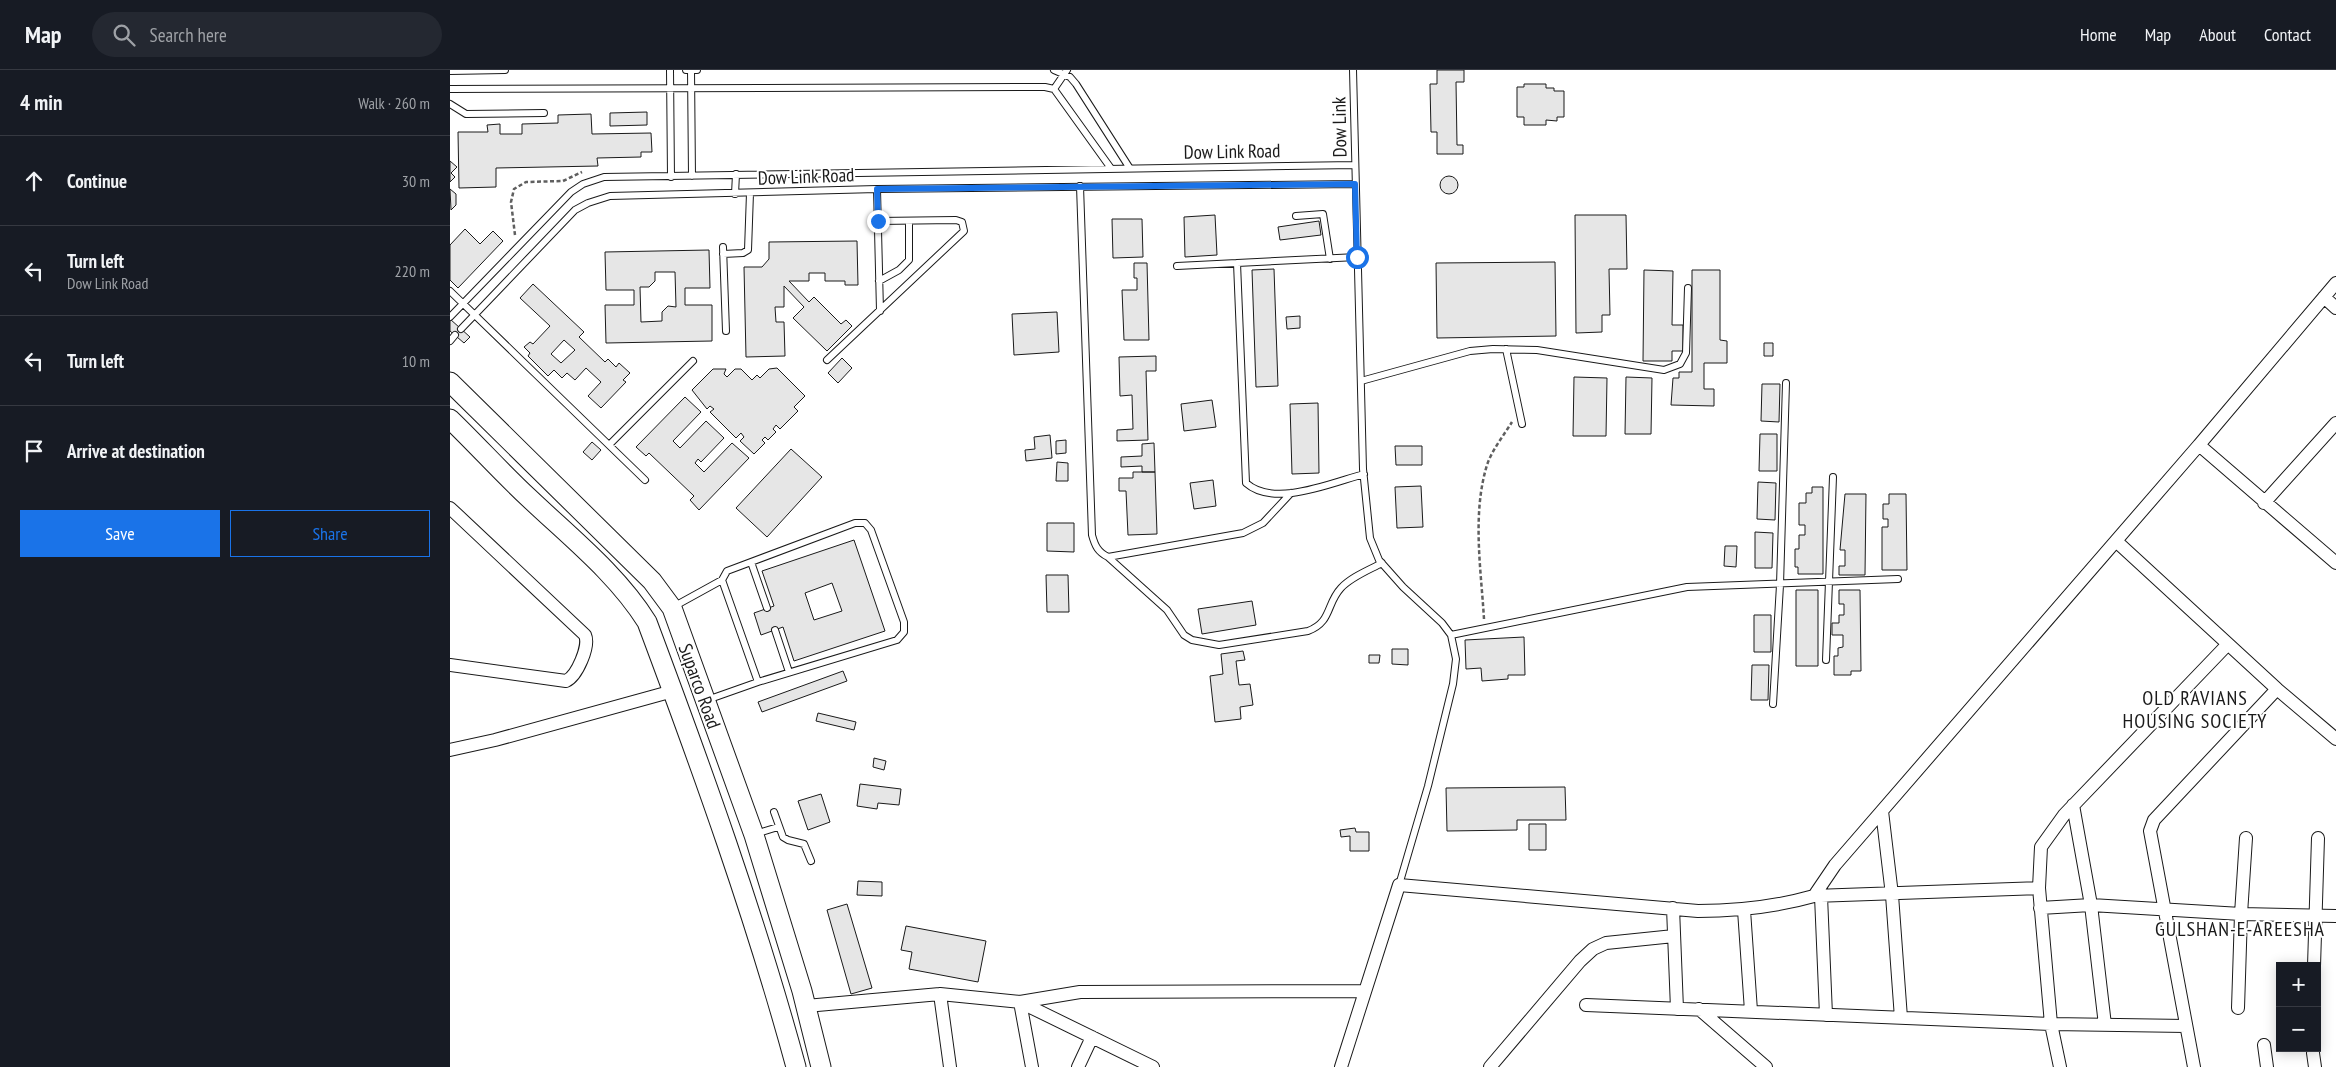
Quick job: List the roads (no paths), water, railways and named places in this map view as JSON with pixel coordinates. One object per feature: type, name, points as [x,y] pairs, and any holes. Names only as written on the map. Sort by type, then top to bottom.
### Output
[{"type":"main road","name":"Suparco Road","points":[[450,382],[652,582],[672,608],[754,835],[804,998],[821,1067]]},
{"type":"main road","name":"Suparco Road","points":[[452,426],[584,549],[634,601],[647,622],[717,812],[777,997],[796,1067]]},
{"type":"main road","points":[[777,997],[804,998]]},
{"type":"main road","points":[[787,1032],[811,1028]]},
{"type":"street","points":[[1826,1014],[1818,896],[1835,865],[2199,445],[2336,283]]},
{"type":"street","points":[[2324,297],[2336,308]]},
{"type":"street","points":[[2264,503],[2336,423]]},
{"type":"street","points":[[2199,445],[2264,503],[2336,563]]},
{"type":"street","points":[[450,508],[585,635],[588,645],[572,677],[566,681],[450,665]]},
{"type":"street","points":[[2116,541],[2277,689],[2336,739]]},
{"type":"street","points":[[2060,1067],[2051,1024],[2040,908],[2041,847],[2073,805],[2228,644]]},
{"type":"street","points":[[2194,1067],[2150,830],[2154,820],[2277,689]]},
{"type":"street","points":[[450,750],[495,740],[673,691]]},
{"type":"street","points":[[2073,805],[2091,905],[2105,1025]]},
{"type":"street","points":[[1882,810],[1892,895],[1901,1018]]},
{"type":"street","points":[[2238,1008],[2246,838]]},
{"type":"street","points":[[2314,962],[2318,838]]},
{"type":"street","points":[[1341,1067],[1399,885],[1698,911],[1744,910],[1777,906],[1818,896],[1892,895],[2039,888]]},
{"type":"street","points":[[2040,908],[2091,905],[2241,914],[2336,916]]},
{"type":"street","points":[[1674,908],[1676,1008]]},
{"type":"street","points":[[1744,910],[1751,1011]]},
{"type":"street","points":[[1490,1067],[1580,961],[1593,949],[1606,943],[1674,936]]},
{"type":"street","points":[[804,998],[940,994],[1020,1002],[1080,992],[1365,991]]},
{"type":"street","points":[[940,994],[950,1067]]},
{"type":"street","points":[[1020,1002],[1153,1067]]},
{"type":"street","points":[[1020,1002],[1032,1067]]},
{"type":"street","points":[[1586,1005],[2051,1024],[2186,1026]]},
{"type":"street","points":[[1699,1009],[1766,1067]]},
{"type":"street","points":[[1078,1067],[1092,1037]]},
{"type":"street","points":[[2264,1045],[2267,1067]]},
{"type":"street","points":[[2313,1053],[2315,1067]]},
{"type":"lane","points":[[450,70],[505,70]]},
{"type":"lane","points":[[670,70],[671,177]]},
{"type":"lane","points":[[686,70],[697,70]]},
{"type":"lane","points":[[691,70],[692,176]]},
{"type":"lane","points":[[1054,70],[1066,72],[1076,84],[1129,167]]},
{"type":"lane","name":"Dow Link","points":[[1353,70],[1364,474],[1370,538],[1382,563],[1403,587],[1442,623],[1451,635]]},
{"type":"lane","points":[[1054,89],[1066,72]]},
{"type":"lane","points":[[450,89],[1045,87],[1054,89],[1110,168]]},
{"type":"lane","points":[[450,104],[466,114],[544,113]]},
{"type":"lane","name":"Dow Link Road","points":[[450,317],[571,192],[582,184],[604,177],[1129,167],[1355,165]]},
{"type":"lane","points":[[735,194],[736,174]]},
{"type":"lane","name":"Dow Link Road","points":[[461,329],[576,210],[588,203],[610,196],[877,189],[1355,184]]},
{"type":"lane","points":[[1080,186],[1092,535],[1100,553],[1108,557],[1167,610],[1184,635],[1201,643],[1219,645],[1308,631],[1318,627],[1324,622],[1341,588],[1382,563]]},
{"type":"lane","points":[[877,189],[880,311]]},
{"type":"lane","points":[[726,331],[723,250],[743,253],[748,250],[750,193]]},
{"type":"lane","points":[[1296,216],[1320,213],[1324,216],[1330,259]]},
{"type":"lane","points":[[827,360],[964,231],[962,222],[956,220],[878,221]]},
{"type":"lane","points":[[879,282],[899,270],[909,260],[910,221]]},
{"type":"lane","points":[[1177,266],[1357,257]]},
{"type":"lane","points":[[1237,263],[1246,483],[1257,492],[1291,493],[1364,474]]},
{"type":"lane","points":[[1361,381],[1470,351],[1506,349],[1537,350],[1653,370],[1673,368],[1684,360],[1686,353],[1688,288]]},
{"type":"lane","points":[[450,291],[645,480]]},
{"type":"lane","points":[[1506,349],[1522,424]]},
{"type":"lane","points":[[609,445],[693,361]]},
{"type":"lane","points":[[1773,704],[1780,585],[1786,383]]},
{"type":"lane","points":[[1826,660],[1833,477]]},
{"type":"lane","points":[[1108,557],[1242,533],[1263,523],[1291,493]]},
{"type":"lane","points":[[672,608],[722,580],[727,571],[855,523],[865,523],[871,530],[904,622],[904,632],[897,640],[789,672],[706,700]]},
{"type":"lane","points":[[751,562],[767,608]]},
{"type":"lane","points":[[1399,885],[1428,786],[1453,684],[1456,659],[1451,635],[1687,586],[1780,585],[1898,579]]},
{"type":"lane","points":[[722,580],[758,682]]},
{"type":"lane","points":[[775,630],[789,672]]},
{"type":"lane","points":[[774,812],[783,837],[804,844],[811,861]]},
{"type":"lane","points":[[754,835],[778,827]]},
{"type":"district","name":"OLD RAVIANS HOUSING SOCIETY","points":[[2195,710]]},
{"type":"district","name":"GULSHAN-E-AREESHA","points":[[2240,929]]}]
